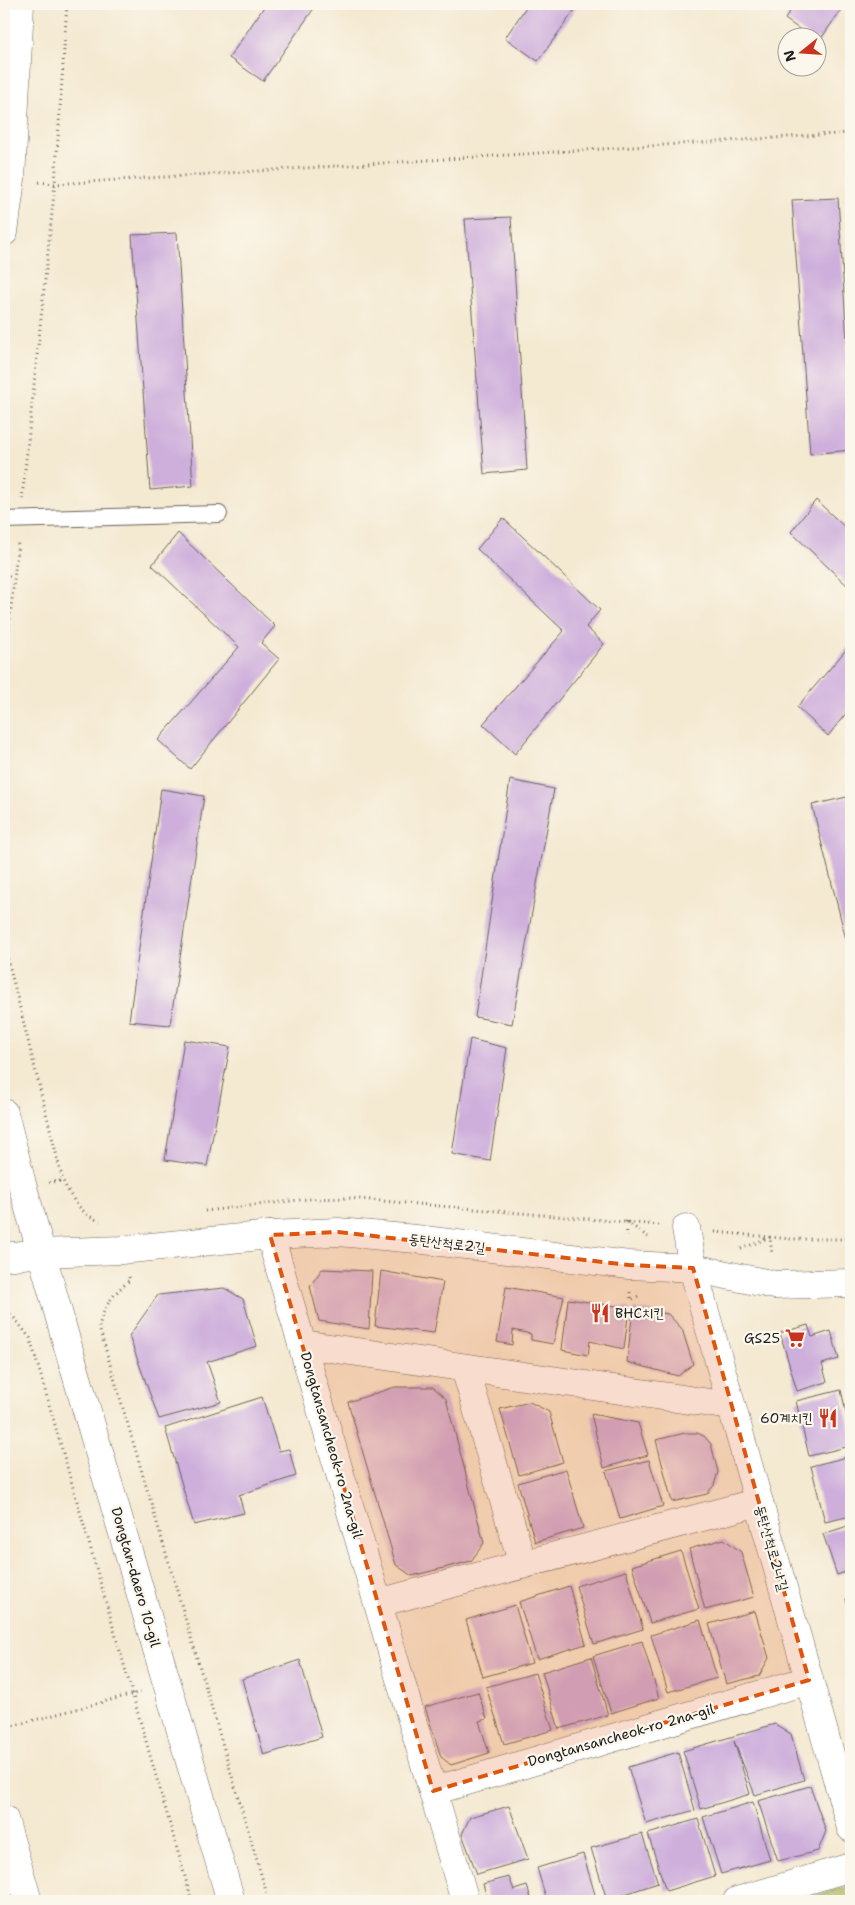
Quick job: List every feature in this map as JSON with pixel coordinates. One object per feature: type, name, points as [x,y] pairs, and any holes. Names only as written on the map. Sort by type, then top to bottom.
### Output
[{"type":"street","points":[[4,232],[11,179],[20,4]]},
{"type":"street","name":"Dongtan-daero 10-gil","points":[[4,1113],[41,1253],[231,1901]]},
{"type":"street","name":"동탄산척로2나길","points":[[686,1228],[693,1268],[851,1828]]},
{"type":"street","name":"동탄산척로2길","points":[[4,1257],[41,1253],[121,1250],[270,1234],[338,1232],[416,1239],[629,1265],[693,1268],[775,1285],[851,1283]]},
{"type":"street","name":"Dongtansancheok-ro 2na-gil","points":[[270,1234],[466,1901]]},
{"type":"street","name":"Dongtansancheok-ro 2na-gil","points":[[302,1344],[731,1406]]},
{"type":"street","points":[[464,1368],[523,1565]]},
{"type":"street","points":[[378,1604],[759,1502]]},
{"type":"street","name":"Dongtansancheok-ro 2na-gil","points":[[433,1791],[809,1680]]},
{"type":"street","points":[[4,1819],[28,1901]]},
{"type":"street","points":[[737,1901],[851,1867]]},
{"type":"lane","points":[[12,520],[219,514]]},
{"type":"path","points":[[4,674],[14,576],[12,520],[55,184],[66,4]]},
{"type":"path","points":[[55,184],[851,132]]},
{"type":"path","points":[[4,576],[14,576]]},
{"type":"path","points":[[4,919],[5,948],[63,1181]]},
{"type":"path","points":[[686,1228],[791,1239],[851,1239]]},
{"type":"path","points":[[130,1280],[111,1298],[103,1311],[99,1327],[269,1901]]},
{"type":"path","points":[[4,1308],[30,1338],[192,1901]]},
{"type":"path","points":[[4,1728],[133,1694]]},
{"type":"highlighted area","points":[[338,1232],[629,1265],[693,1268],[809,1680],[433,1791],[270,1235]]},
{"type":"green space","points":[[851,1885],[851,1901],[797,1901]]},
{"type":"building","points":[[266,4],[317,4],[263,81],[229,58]]},
{"type":"building","points":[[528,4],[579,4],[538,61],[505,38]]},
{"type":"building","points":[[795,4],[845,4],[828,29],[798,28],[785,19]]},
{"type":"building","points":[[838,198],[851,406],[851,450],[810,454],[792,200]]},
{"type":"building","points":[[511,217],[527,470],[484,474],[465,219]]},
{"type":"building","points":[[177,233],[193,486],[150,490],[132,235]]},
{"type":"building","points":[[816,500],[851,533],[851,589],[791,532]]},
{"type":"building","points":[[503,518],[600,610],[586,627],[604,644],[515,754],[483,724],[564,631],[477,549]]},
{"type":"building","points":[[178,533],[275,626],[261,643],[279,659],[190,769],[158,740],[239,647],[152,565]]},
{"type":"building","points":[[851,644],[851,707],[828,736],[797,707]]},
{"type":"building","points":[[510,780],[554,789],[512,1024],[475,1017]]},
{"type":"building","points":[[161,789],[204,796],[170,1025],[129,1021]]},
{"type":"building","points":[[851,796],[851,959],[812,805]]},
{"type":"building","points":[[470,1039],[507,1048],[490,1161],[452,1154]]},
{"type":"building","points":[[184,1040],[230,1047],[207,1166],[165,1160]]},
{"type":"building","points":[[322,1269],[372,1271],[369,1329],[319,1321],[310,1286]]},
{"type":"building","points":[[381,1271],[443,1282],[434,1333],[375,1326]]},
{"type":"building","points":[[506,1287],[564,1297],[553,1344],[531,1340],[531,1334],[513,1330],[512,1345],[497,1342]]},
{"type":"building","points":[[224,1288],[243,1299],[257,1346],[207,1362],[221,1402],[159,1419],[129,1336],[158,1295]]},
{"type":"building","points":[[568,1299],[629,1308],[624,1349],[590,1341],[588,1355],[562,1350]]},
{"type":"building","points":[[633,1308],[668,1314],[682,1329],[693,1364],[678,1376],[627,1362]]},
{"type":"building","points":[[808,1325],[812,1337],[831,1331],[839,1359],[822,1364],[827,1382],[797,1391],[780,1333]]},
{"type":"building","points":[[395,1387],[433,1387],[446,1399],[484,1543],[471,1561],[412,1576],[396,1565],[348,1402]]},
{"type":"building","points":[[841,1390],[851,1435],[851,1446],[809,1456],[796,1401]]},
{"type":"building","points":[[262,1397],[279,1451],[289,1449],[296,1476],[239,1495],[244,1513],[194,1525],[165,1428]]},
{"type":"building","points":[[530,1402],[549,1412],[563,1462],[519,1475],[500,1409]]},
{"type":"building","points":[[591,1414],[638,1423],[648,1455],[604,1468]]},
{"type":"building","points":[[685,1433],[697,1433],[704,1436],[711,1444],[718,1472],[714,1485],[707,1494],[672,1502],[656,1440]]},
{"type":"building","points":[[851,1456],[851,1516],[825,1522],[811,1466]]},
{"type":"building","points":[[649,1460],[663,1506],[620,1519],[606,1471]]},
{"type":"building","points":[[566,1469],[583,1528],[535,1542],[518,1483]]},
{"type":"building","points":[[851,1525],[851,1570],[837,1575],[823,1534]]},
{"type":"building","points":[[724,1539],[741,1552],[754,1597],[705,1610],[689,1549]]},
{"type":"building","points":[[681,1551],[699,1609],[650,1623],[632,1566]]},
{"type":"building","points":[[626,1571],[643,1629],[594,1644],[576,1586]]},
{"type":"building","points":[[569,1586],[586,1644],[537,1659],[519,1602]]},
{"type":"building","points":[[851,1597],[851,1617],[846,1599]]},
{"type":"building","points":[[515,1605],[532,1663],[483,1677],[466,1620]]},
{"type":"building","points":[[755,1611],[769,1658],[759,1676],[726,1684],[709,1624]]},
{"type":"building","points":[[700,1620],[717,1678],[668,1692],[651,1635]]},
{"type":"building","points":[[642,1641],[659,1698],[611,1713],[593,1656]]},
{"type":"building","points":[[591,1657],[608,1715],[559,1729],[542,1672]]},
{"type":"building","points":[[300,1660],[322,1737],[264,1755],[242,1679]]},
{"type":"building","points":[[535,1673],[553,1730],[504,1744],[486,1687]]},
{"type":"building","points":[[478,1692],[487,1719],[479,1721],[489,1753],[451,1765],[441,1757],[425,1707]]},
{"type":"building","points":[[775,1724],[791,1734],[804,1780],[755,1795],[734,1741],[750,1794],[701,1809],[683,1751]]},
{"type":"building","points":[[678,1752],[695,1810],[646,1824],[628,1767]]},
{"type":"building","points":[[810,1786],[826,1831],[818,1851],[778,1861],[758,1801]]},
{"type":"building","points":[[753,1802],[770,1860],[721,1874],[703,1817]]},
{"type":"building","points":[[509,1806],[528,1859],[477,1874],[462,1834],[470,1817]]},
{"type":"building","points":[[698,1819],[715,1876],[666,1891],[648,1834]]},
{"type":"building","points":[[642,1834],[658,1883],[607,1900],[591,1848]]},
{"type":"building","points":[[583,1854],[597,1901],[547,1901],[537,1868]]},
{"type":"building","points":[[509,1877],[514,1890],[527,1886],[532,1901],[488,1901],[483,1884]]},
{"type":"place","name":"BHC치킨","points":[[600,1313]]},
{"type":"place","name":"GS25","points":[[795,1338]]},
{"type":"place","name":"60계치킨","points":[[828,1418]]}]
